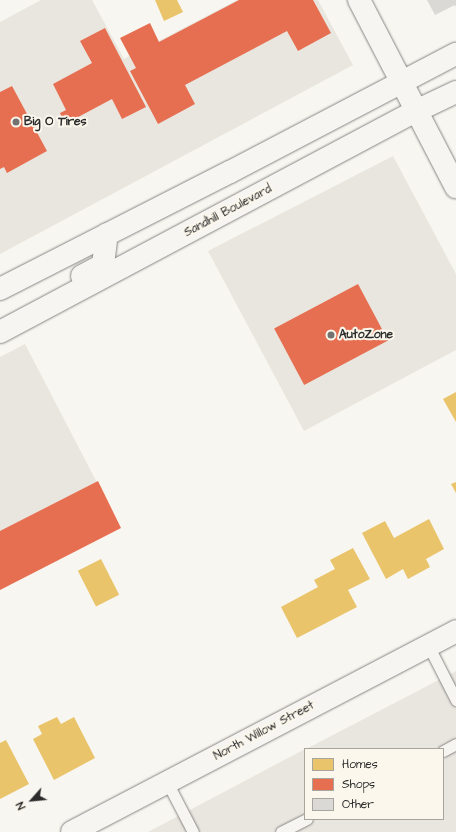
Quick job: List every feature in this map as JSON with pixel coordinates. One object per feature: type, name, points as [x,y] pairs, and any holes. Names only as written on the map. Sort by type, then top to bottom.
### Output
[{"type":"main road","points":[[359,0],[456,186]]},
{"type":"main road","points":[[0,289],[402,84],[456,54]]},
{"type":"main road","name":"Sandhill Boulevard","points":[[0,332],[416,111],[456,92]]},
{"type":"main road","points":[[0,319],[103,265],[107,234]]},
{"type":"main road","name":"North Willow Street","points":[[72,832],[456,631]]},
{"type":"lane","points":[[428,645],[456,700]]},
{"type":"lane","points":[[444,750],[456,744]]},
{"type":"lane","points":[[167,782],[193,832]]},
{"type":"lane","points":[[281,832],[305,820]]},
{"type":"shaded area","points":[[41,0],[92,0],[124,59],[237,0],[318,0],[353,65],[0,254],[0,22]]},
{"type":"shaded area","points":[[393,156],[456,274],[456,350],[304,431],[208,251]]},
{"type":"shaded area","points":[[25,344],[120,527],[0,590],[0,357]]},
{"type":"shaded area","points":[[456,671],[456,832],[148,832],[304,750],[304,820],[444,820],[444,748],[308,748]]},
{"type":"building: Homes","points":[[155,0],[177,0],[183,12],[164,21]]},
{"type":"building: Homes","points":[[456,392],[456,422],[443,399]]},
{"type":"building: Homes","points":[[456,482],[456,493],[451,484]]},
{"type":"building: Homes","points":[[429,519],[444,549],[426,559],[430,567],[408,579],[403,569],[386,579],[362,533],[385,521],[394,538]]},
{"type":"building: Homes","points":[[353,548],[370,579],[348,590],[357,607],[297,638],[281,607],[318,587],[314,580],[335,569],[330,560]]},
{"type":"building: Homes","points":[[101,559],[119,595],[96,606],[78,571]]},
{"type":"building: Homes","points":[[57,717],[61,724],[74,717],[95,758],[54,780],[33,739],[42,734],[38,726]]},
{"type":"building: Homes","points":[[6,740],[29,784],[0,799],[0,743]]},
{"type":"building: Shops","points":[[239,0],[313,0],[331,33],[298,51],[287,31],[185,85],[195,104],[158,124],[130,71],[136,68],[120,38],[150,23],[159,42]]},
{"type":"building: Shops","points":[[105,28],[146,107],[122,119],[112,99],[65,124],[60,113],[66,110],[53,84],[92,63],[80,41]]},
{"type":"building: Shops","name":"Big O Tires","points":[[12,86],[47,151],[7,173],[4,167],[0,169],[0,92]]},
{"type":"building: Shops","name":"AutoZone","points":[[358,284],[388,341],[304,385],[274,329]]},
{"type":"building: Shops","points":[[98,481],[121,528],[0,590],[0,531]]},
{"type":"building: Other","points":[[427,0],[456,0],[456,7],[455,5],[435,15]]},
{"type":"place","name":"Big O Tires","points":[[16,122]]},
{"type":"place","name":"AutoZone","points":[[331,335]]}]
